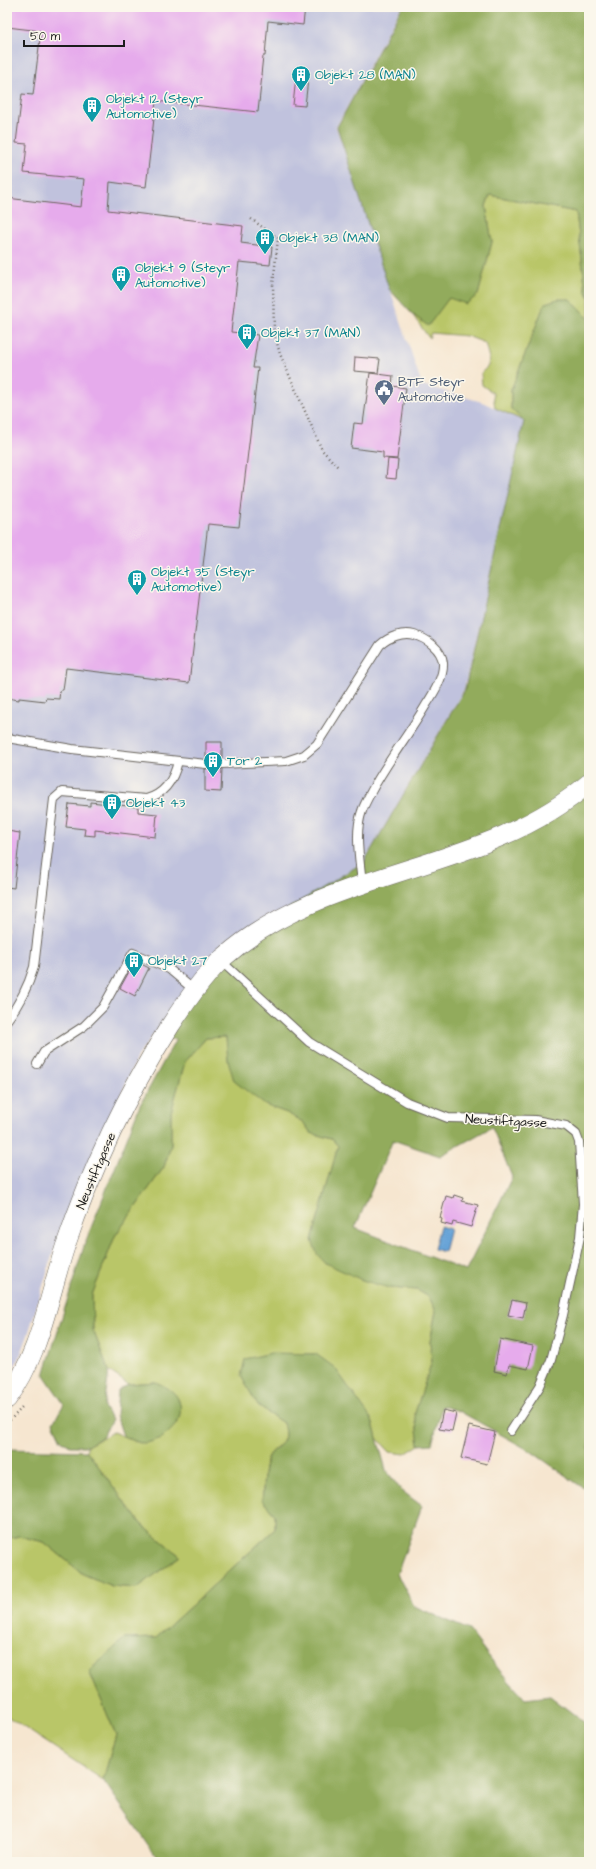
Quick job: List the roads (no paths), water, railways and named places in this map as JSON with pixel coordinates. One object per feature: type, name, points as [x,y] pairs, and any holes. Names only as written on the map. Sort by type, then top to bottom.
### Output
[{"type":"street","name":"Neustiftgasse","points":[[15,1402],[23,1376],[36,1344],[65,1247],[95,1168],[143,1071],[194,990],[235,948],[269,925],[314,902],[362,884],[464,852],[510,834],[560,805],[589,783]]},
{"type":"lane","points":[[222,764],[286,761],[304,755],[317,744],[380,645],[388,638],[408,634],[421,638],[434,646],[443,661],[443,668],[436,689],[415,724],[380,776],[362,810],[358,825],[362,884]]},
{"type":"lane","points":[[7,738],[72,749],[206,764]]},
{"type":"lane","points":[[7,1020],[19,1005],[29,985],[34,967],[54,799],[62,792],[139,799],[156,797],[164,790],[171,780],[178,761]]},
{"type":"lane","points":[[38,1064],[44,1052],[84,1026],[103,1007],[133,953],[169,969],[194,990]]},
{"type":"lane","name":"Neustiftgasse","points":[[221,961],[310,1042],[407,1102],[448,1118],[535,1120],[566,1126],[576,1134],[579,1142],[583,1204],[580,1237],[563,1315],[551,1360],[540,1386],[511,1431]]},
{"type":"water","points":[[440,1226],[450,1229],[444,1252],[434,1249]]},
{"type":"place","name":"Objekt 28 (MAN)","points":[[301,92]]},
{"type":"place","name":"Objekt 12 (Steyr Automotive)","points":[[92,123]]},
{"type":"place","name":"Objekt 38 (MAN)","points":[[265,255]]},
{"type":"place","name":"Objekt 9 (Steyr Automotive)","points":[[121,292]]},
{"type":"place","name":"Objekt 37 (MAN)","points":[[247,350]]},
{"type":"place","name":"BTF Steyr Automotive","points":[[384,406]]},
{"type":"place","name":"Objekt 35 (Steyr Automotive)","points":[[137,596]]},
{"type":"place","name":"Tor 2","points":[[213,778]]},
{"type":"place","name":"Objekt 43","points":[[112,820]]},
{"type":"place","name":"Objekt 27","points":[[134,978]]}]
